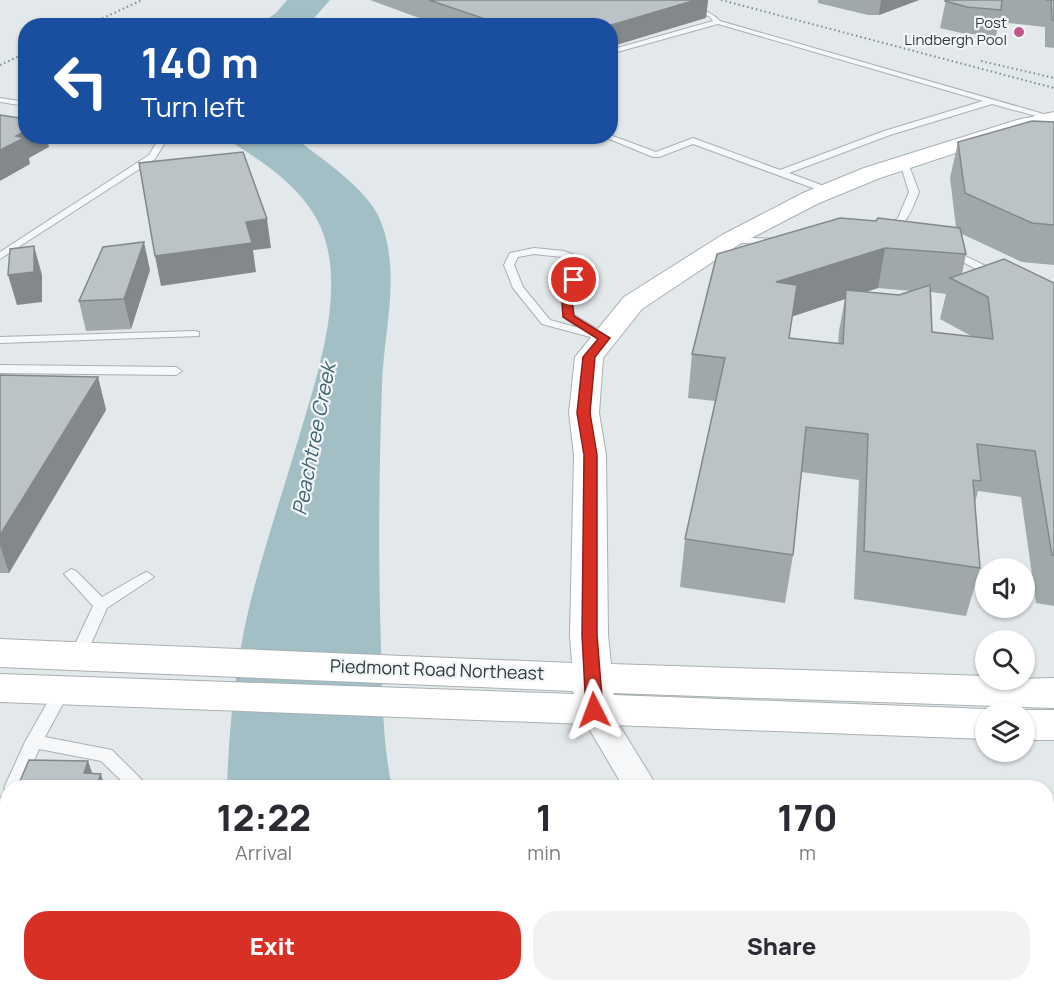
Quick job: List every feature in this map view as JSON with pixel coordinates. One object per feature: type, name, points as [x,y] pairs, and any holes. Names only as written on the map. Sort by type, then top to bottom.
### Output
[{"type":"main road","points":[[594,693],[590,635],[590,455],[584,413],[589,357],[633,303],[730,240],[829,191],[904,163],[1024,124],[1053,118]]},
{"type":"main road","name":"Piedmont Road Northeast","points":[[0,653],[71,672],[594,693],[975,723]]},
{"type":"main road","name":"Piedmont Road Northeast","points":[[0,688],[71,672]]},
{"type":"main road","name":"Piedmont Road Northeast","points":[[594,693],[1054,693]]},
{"type":"main road","points":[[1035,724],[1054,725]]},
{"type":"street","points":[[594,693],[638,780]]},
{"type":"lane","points":[[659,0],[711,15],[718,22],[1053,118]]},
{"type":"lane","points":[[618,50],[718,22]]},
{"type":"lane","points":[[0,100],[18,103]]},
{"type":"lane","points":[[781,173],[886,133],[993,101]]},
{"type":"lane","points":[[618,141],[656,155],[693,141],[829,191]]},
{"type":"lane","points":[[0,256],[152,158],[161,144]]},
{"type":"lane","points":[[874,233],[899,228],[914,192],[904,163]]},
{"type":"lane","points":[[730,240],[787,242]]},
{"type":"lane","points":[[940,246],[999,267],[1004,280],[980,276],[940,246]]},
{"type":"lane","points":[[534,251],[564,254],[579,260],[566,300],[569,317],[605,338],[546,322],[519,288],[509,265],[514,255],[534,251]]},
{"type":"lane","points":[[0,340],[195,334]]},
{"type":"lane","points":[[0,369],[176,371]]},
{"type":"lane","points":[[71,573],[102,605]]},
{"type":"lane","points":[[17,780],[102,605],[147,577]]},
{"type":"lane","points":[[34,742],[106,755],[133,780]]},
{"type":"water","points":[[287,0],[330,0],[314,18],[269,18]]},
{"type":"water","name":"Peachtree Creek","points":[[234,144],[303,144],[343,175],[366,198],[381,222],[387,242],[391,282],[382,384],[379,581],[386,752],[391,780],[227,780],[233,699],[243,633],[259,568],[321,360],[330,305],[331,278],[328,252],[321,228],[313,213],[292,187]]},
{"type":"building","points":[[429,0],[696,0],[618,23],[618,18],[482,18]]},
{"type":"building","points":[[946,0],[1002,0],[1001,10],[967,7]]},
{"type":"building","points":[[1051,0],[1054,0],[1054,21],[1052,20]]},
{"type":"building","points":[[0,115],[18,118],[18,135],[16,136],[18,141],[0,150]]},
{"type":"building","points":[[1032,121],[1054,122],[1054,225],[1032,223],[965,193],[958,142]]},
{"type":"building","points":[[243,152],[267,219],[246,222],[252,243],[155,256],[139,163]]},
{"type":"building","points":[[840,218],[876,221],[878,218],[960,228],[966,254],[885,248],[776,282],[797,285],[789,338],[843,344],[846,290],[899,295],[930,285],[932,332],[993,339],[988,297],[950,278],[1004,259],[1054,283],[1054,555],[1052,555],[1035,451],[977,444],[981,481],[973,480],[979,558],[975,558],[975,567],[864,551],[868,434],[806,427],[793,555],[685,539],[725,358],[692,354],[717,254]]},
{"type":"building","points":[[144,242],[124,299],[79,301],[103,247]]},
{"type":"building","points":[[34,246],[34,272],[8,275],[10,249]]},
{"type":"building","points":[[0,375],[98,377],[0,535]]},
{"type":"building","points":[[29,760],[88,761],[84,773],[101,774],[98,780],[20,780]]},
{"type":"railway","points":[[103,18],[142,0]]},
{"type":"railway","points":[[721,0],[1054,88]]},
{"type":"railway","points":[[0,65],[18,57]]},
{"type":"railway","points":[[981,61],[1054,78]]},
{"type":"place","name":"Post Lindbergh Pool","points":[[1019,32]]},
{"type":"route","points":[[574,280],[566,300],[569,317],[605,338],[589,357],[584,413],[590,455],[590,635],[594,710]]}]
